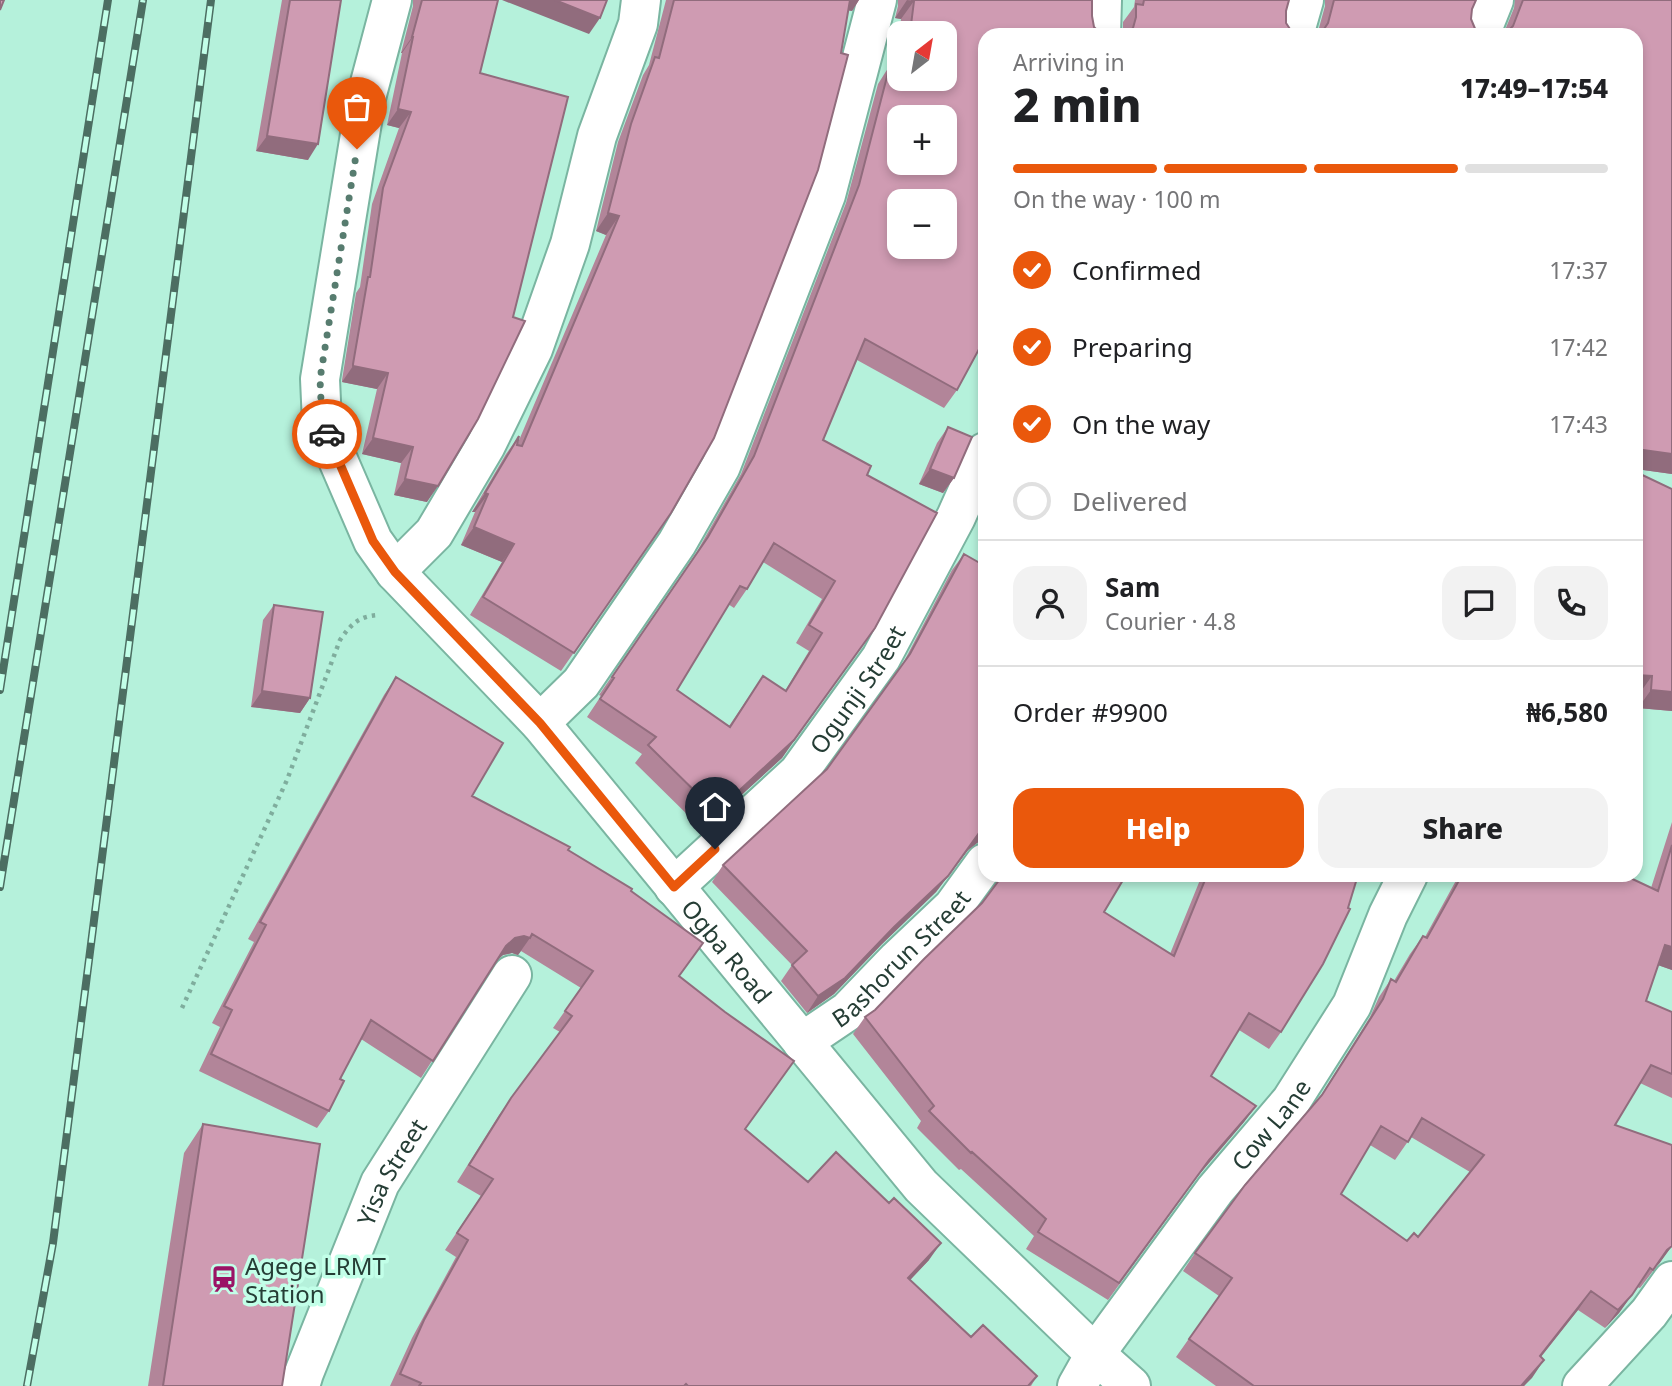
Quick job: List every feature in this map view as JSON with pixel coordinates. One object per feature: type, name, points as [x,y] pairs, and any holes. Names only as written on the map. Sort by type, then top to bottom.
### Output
[{"type":"street","name":"Ogba Road","points":[[392,0],[366,98],[320,379],[322,423],[373,541],[395,572],[540,723],[921,1186],[1086,1370],[1131,1386]]},
{"type":"street","points":[[395,572],[434,533],[486,445],[533,349],[570,244],[597,136],[638,24],[642,0]]},
{"type":"street","points":[[540,723],[581,683],[677,543],[721,466],[826,195],[877,0]]},
{"type":"street","points":[[1101,28],[1102,0]]},
{"type":"street","points":[[1296,28],[1304,0]]},
{"type":"street","points":[[1483,28],[1494,0]]},
{"type":"street","name":"Ogunji Street","points":[[674,887],[798,773],[881,658],[956,517],[978,468]]},
{"type":"street","name":"Bashorun Street","points":[[802,1042],[848,1011],[953,907],[978,873]]},
{"type":"street","name":"Cow Lane","points":[[1086,1370],[1215,1190],[1291,1101],[1352,1005],[1388,915],[1404,882]]},
{"type":"street","name":"Yisa Street","points":[[300,1386],[380,1183],[512,975]]},
{"type":"street","points":[[1583,1386],[1649,1313],[1672,1281]]},
{"type":"path","points":[[182,1008],[288,780],[340,640],[352,624],[369,615],[431,611]]},
{"type":"building","points":[[290,0],[341,0],[318,144],[267,136]]},
{"type":"building","points":[[422,0],[498,0],[480,73],[568,97],[513,317],[525,321],[478,419],[438,486],[405,479],[413,447],[373,438],[388,373],[353,366],[383,188],[411,112],[398,109]]},
{"type":"building","points":[[555,0],[607,0],[600,18]]},
{"type":"building","points":[[674,0],[850,0],[841,53],[848,55],[818,170],[714,438],[671,513],[574,653],[483,597],[514,544],[474,527],[488,494],[485,493],[519,436],[517,445],[522,446],[619,216],[608,213],[631,124],[655,57],[659,58]]},
{"type":"building","points":[[911,0],[1092,0],[1095,28],[978,28],[978,351],[957,390],[865,339],[823,440],[871,466],[867,475],[937,513],[875,628],[794,740],[716,812],[648,745],[656,737],[600,699],[614,678],[612,677],[708,537],[754,456],[859,185],[887,77],[887,91],[957,91],[957,21],[912,21],[914,1]],"holes":[[[774,543],[835,581],[809,625],[822,633],[786,691],[763,676],[730,727],[677,690],[740,586],[747,589]]]},
{"type":"building","points":[[1144,0],[1289,0],[1286,23],[1289,28],[1133,28],[1136,4],[1143,5]]},
{"type":"building","points":[[1334,0],[1476,0],[1471,19],[1475,28],[1325,28]]},
{"type":"building","points":[[1523,0],[1672,0],[1672,454],[1643,450],[1643,28],[1511,28]]},
{"type":"building","points":[[948,427],[972,437],[954,478],[930,469]]},
{"type":"building","points":[[1643,475],[1672,489],[1672,692],[1651,690],[1652,676],[1643,675]]},
{"type":"building","points":[[964,554],[978,562],[978,834],[948,876],[845,978],[818,996],[792,965],[807,951],[723,865],[827,769],[910,654]]},
{"type":"building","points":[[274,605],[323,612],[310,698],[262,691]]},
{"type":"building","points":[[396,677],[503,743],[472,796],[570,847],[568,850],[632,889],[631,891],[703,943],[679,976],[794,1061],[745,1129],[808,1182],[836,1152],[889,1203],[894,1198],[941,1243],[908,1278],[971,1337],[983,1325],[1037,1376],[1028,1386],[419,1386],[421,1383],[400,1374],[424,1320],[468,1240],[457,1233],[493,1179],[469,1165],[511,1098],[572,1016],[565,1011],[593,971],[532,934],[530,938],[515,938],[506,946],[433,1061],[371,1020],[340,1079],[344,1081],[329,1111],[211,1054],[232,1010],[224,1006],[266,925],[260,922]]},
{"type":"building","points":[[1672,845],[1672,947],[1665,945],[1646,1001],[1672,1012],[1672,1074],[1651,1065],[1615,1125],[1672,1145],[1672,1246],[1653,1270],[1650,1268],[1618,1310],[1591,1291],[1540,1356],[1544,1360],[1521,1386],[1254,1386],[1189,1339],[1232,1278],[1195,1253],[1245,1185],[1322,1095],[1383,999],[1391,979],[1396,982],[1423,936],[1427,938],[1458,882],[1639,882],[1658,891]],"holes":[[[1422,1118],[1484,1155],[1418,1237],[1414,1233],[1407,1241],[1341,1194],[1381,1126],[1408,1142]]]},
{"type":"building","points":[[998,882],[1122,882],[1104,912],[1174,956],[1204,882],[1356,882],[1348,908],[1350,909],[1323,964],[1281,1032],[1249,1013],[1211,1076],[1256,1106],[1209,1160],[1119,1283],[1038,1232],[1046,1219],[971,1153],[929,1111],[934,1106],[865,1017],[982,903]]},
{"type":"building","name":"Agege LRMT Station","points":[[203,1124],[320,1144],[282,1386],[163,1386]]},
{"type":"railway","points":[[0,690],[108,0]]},
{"type":"railway","points":[[0,887],[143,0]]},
{"type":"railway","points":[[27,1386],[53,1243],[211,0]]},
{"type":"way so far","points":[[327,434],[322,423],[320,379],[357,149]]},
{"type":"place","name":"Agege LRMT Station","points":[[224,1279]]},
{"type":"route","points":[[327,434],[373,541],[395,572],[540,723],[674,887],[715,849]]}]
